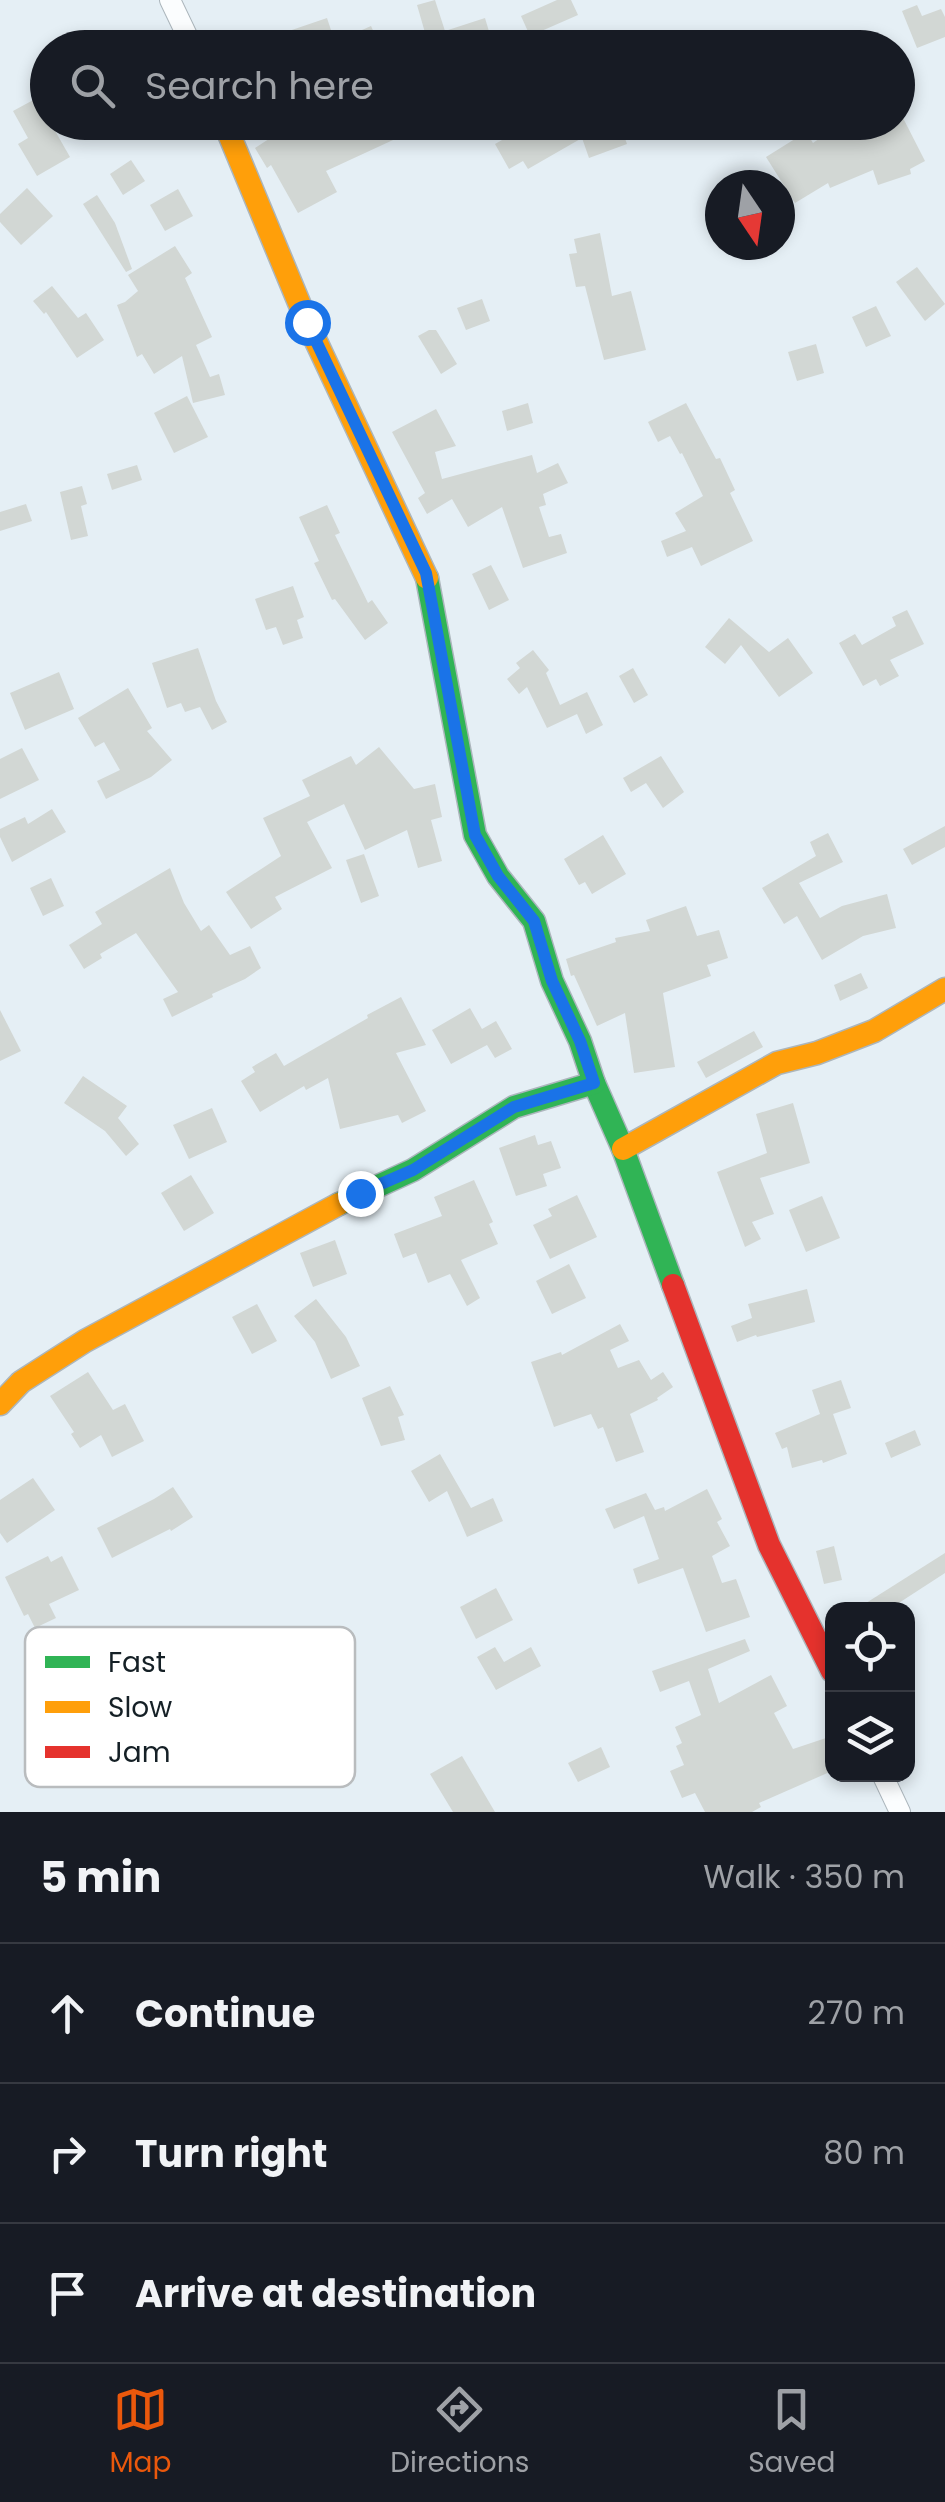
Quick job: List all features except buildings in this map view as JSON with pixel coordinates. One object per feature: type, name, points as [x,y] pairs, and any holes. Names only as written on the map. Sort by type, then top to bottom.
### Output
[{"type":"street","points":[[170,0],[184,30]]},
{"type":"street","points":[[231,140],[307,322],[426,573],[475,835],[498,876],[534,921],[552,981],[623,1148],[769,1544],[825,1657]]},
{"type":"street","points":[[623,1148],[777,1063],[817,1053],[874,1031],[945,989]]},
{"type":"street","points":[[0,1404],[21,1382],[86,1340],[360,1193],[413,1170],[514,1107],[594,1083]]},
{"type":"street","points":[[886,1782],[900,1812]]},
{"type":"traffic: fast","points":[[427,578],[475,835],[498,876],[534,921],[552,981],[623,1149],[673,1285]]},
{"type":"traffic: fast","points":[[339,1204],[413,1170],[514,1107],[594,1083]]},
{"type":"traffic: slow","points":[[231,140],[307,322],[427,578]]},
{"type":"traffic: slow","points":[[623,1149],[777,1063],[817,1053],[874,1031],[945,989]]},
{"type":"traffic: slow","points":[[0,1404],[21,1382],[85,1341],[339,1204]]},
{"type":"traffic: jam","points":[[673,1285],[769,1545],[825,1657]]},
{"type":"route","points":[[307,322],[426,573],[475,835],[498,876],[534,921],[552,981],[580,1041],[594,1083],[514,1107],[413,1170],[360,1193]]}]
